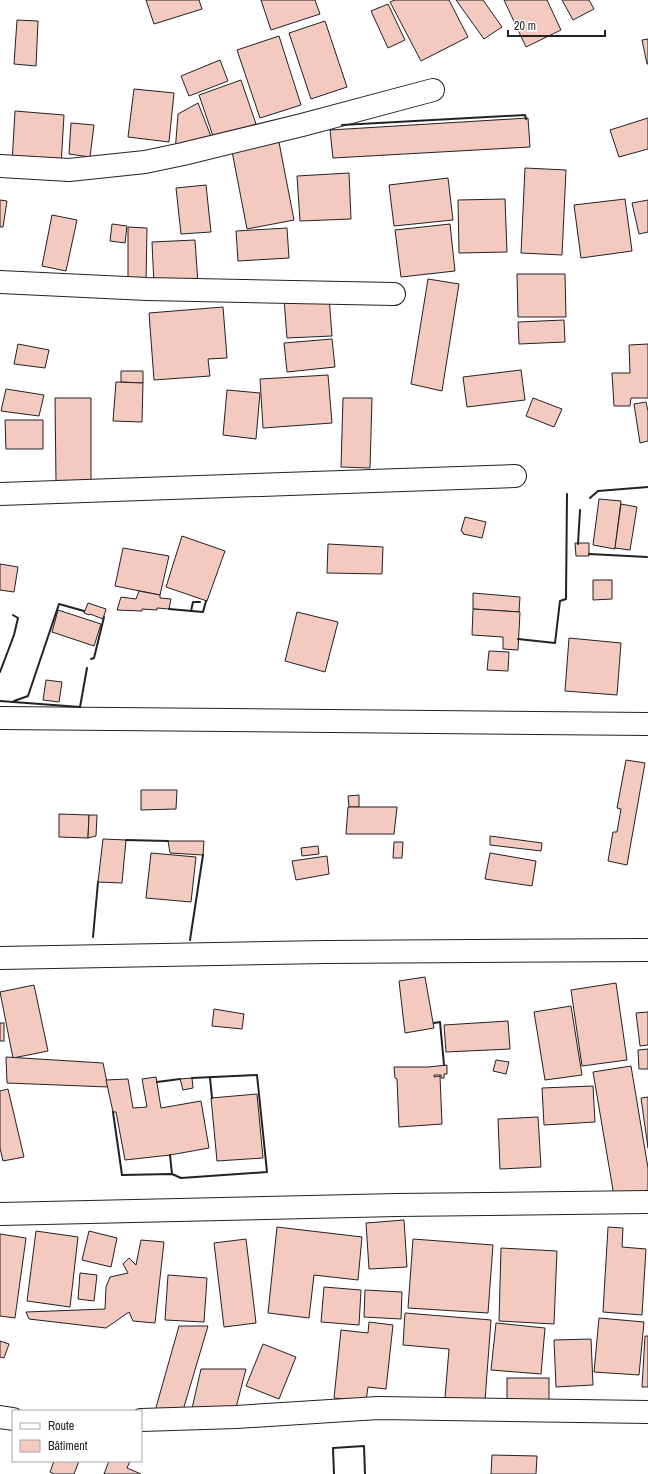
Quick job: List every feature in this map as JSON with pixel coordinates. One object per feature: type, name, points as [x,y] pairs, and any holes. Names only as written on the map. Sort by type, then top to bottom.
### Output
[{"type":"street","points":[[0,166],[69,170],[145,162],[302,125],[433,90]]},
{"type":"street","points":[[0,282],[147,289],[394,294]]},
{"type":"street","points":[[0,494],[515,476]]},
{"type":"street","points":[[0,718],[648,724]]},
{"type":"street","points":[[0,958],[326,952],[648,950]]},
{"type":"street","points":[[0,1214],[397,1205],[648,1202]]},
{"type":"street","points":[[142,1420],[236,1417],[378,1408],[648,1412]]},
{"type":"street","points":[[0,1417],[12,1419]]},
{"type":"building","points":[[146,0],[199,0],[202,9],[154,24]]},
{"type":"building","points":[[261,0],[315,0],[320,14],[271,30]]},
{"type":"building","points":[[395,0],[449,0],[468,37],[421,61],[390,2]]},
{"type":"building","points":[[456,0],[483,0],[502,27],[484,39]]},
{"type":"building","points":[[504,0],[547,0],[561,30],[526,47]]},
{"type":"building","points":[[562,0],[589,0],[594,9],[573,20]]},
{"type":"building","points":[[388,4],[405,40],[388,48],[371,11]]},
{"type":"building","points":[[17,20],[38,21],[36,66],[14,64]]},
{"type":"building","points":[[325,21],[347,87],[311,99],[289,33]]},
{"type":"building","points":[[279,36],[301,105],[260,118],[237,50]]},
{"type":"building","points":[[648,39],[648,64],[647,64],[642,40]]},
{"type":"building","points":[[220,60],[228,81],[189,96],[181,76]]},
{"type":"building","points":[[241,80],[256,124],[214,139],[199,95]]},
{"type":"building","points":[[134,89],[174,93],[169,142],[128,137]]},
{"type":"building","points":[[198,103],[212,139],[175,153],[178,114]]},
{"type":"building","points":[[15,111],[64,115],[61,166],[12,163]]},
{"type":"building","points":[[528,118],[530,147],[333,158],[330,130]]},
{"type":"building","points":[[648,118],[648,149],[619,157],[610,130]]},
{"type":"building","points":[[71,123],[94,125],[90,157],[69,154]]},
{"type":"building","points":[[278,137],[294,220],[247,229],[231,146]]},
{"type":"building","points":[[525,168],[566,170],[562,255],[521,253]]},
{"type":"building","points":[[349,173],[351,219],[300,221],[297,176]]},
{"type":"building","points":[[448,178],[453,220],[394,226],[389,185]]},
{"type":"building","points":[[206,185],[211,232],[181,234],[176,188]]},
{"type":"building","points":[[505,199],[507,252],[459,253],[458,200]]},
{"type":"building","points":[[625,199],[632,251],[581,258],[574,205]]},
{"type":"building","points":[[0,200],[7,201],[3,227],[0,227]]},
{"type":"building","points":[[648,200],[648,232],[639,234],[632,203]]},
{"type":"building","points":[[52,215],[77,220],[66,271],[42,266]]},
{"type":"building","points":[[112,224],[127,226],[125,243],[110,241]]},
{"type":"building","points":[[450,224],[455,271],[401,277],[395,230]]},
{"type":"building","points":[[128,227],[147,228],[146,282],[128,282]]},
{"type":"building","points":[[287,228],[289,258],[238,261],[236,231]]},
{"type":"building","points":[[195,240],[198,284],[154,285],[152,242]]},
{"type":"building","points":[[517,274],[565,274],[566,317],[518,317]]},
{"type":"building","points":[[428,279],[459,284],[442,391],[411,384]]},
{"type":"building","points":[[329,297],[332,336],[287,338],[284,299]]},
{"type":"building","points":[[223,307],[227,358],[208,359],[210,376],[154,380],[149,313]]},
{"type":"building","points":[[564,320],[565,342],[519,344],[518,322]]},
{"type":"building","points":[[332,339],[335,367],[287,372],[284,343]]},
{"type":"building","points":[[18,344],[49,350],[45,368],[14,364]]},
{"type":"building","points":[[648,344],[648,398],[631,398],[630,406],[614,406],[612,373],[630,373],[629,345]]},
{"type":"building","points":[[521,370],[525,400],[467,407],[463,377]]},
{"type":"building","points":[[121,371],[143,371],[143,383],[121,382]]},
{"type":"building","points":[[328,375],[332,423],[263,428],[260,379]]},
{"type":"building","points":[[116,382],[143,383],[142,422],[113,421]]},
{"type":"building","points":[[6,389],[44,395],[39,416],[1,411]]},
{"type":"building","points":[[227,390],[260,393],[256,439],[223,435]]},
{"type":"building","points":[[55,398],[91,398],[91,482],[56,481]]},
{"type":"building","points":[[343,398],[372,398],[370,468],[341,467]]},
{"type":"building","points":[[533,398],[562,409],[554,427],[526,416]]},
{"type":"building","points":[[646,402],[648,411],[648,441],[640,443],[634,404]]},
{"type":"building","points":[[5,420],[43,420],[43,449],[6,449]]},
{"type":"building","points":[[599,499],[621,501],[615,549],[593,545]]},
{"type":"building","points":[[621,504],[637,507],[630,550],[615,548]]},
{"type":"building","points":[[465,517],[486,522],[482,538],[463,534],[461,531]]},
{"type":"building","points":[[182,536],[225,551],[207,601],[166,587]]},
{"type":"building","points":[[575,543],[589,543],[589,556],[576,556]]},
{"type":"building","points":[[328,544],[383,547],[382,574],[327,573]]},
{"type":"building","points":[[123,548],[169,556],[160,595],[115,586]]},
{"type":"building","points":[[0,564],[18,567],[14,592],[0,590]]},
{"type":"building","points":[[593,580],[612,580],[612,599],[593,600]]},
{"type":"building","points":[[139,591],[160,595],[160,598],[171,599],[169,609],[142,609],[142,611],[117,610],[121,597],[136,599]]},
{"type":"building","points":[[473,593],[520,597],[519,612],[473,609]]},
{"type":"building","points":[[88,603],[106,609],[103,619],[84,613]]},
{"type":"building","points":[[473,609],[520,612],[518,650],[503,649],[503,637],[472,635]]},
{"type":"building","points":[[58,610],[101,624],[94,646],[52,632]]},
{"type":"building","points":[[297,612],[338,622],[325,672],[285,661]]},
{"type":"building","points":[[569,638],[621,643],[617,695],[565,691]]},
{"type":"building","points":[[489,651],[509,652],[508,671],[487,670]]},
{"type":"building","points":[[46,680],[62,682],[59,702],[43,700]]},
{"type":"building","points":[[626,760],[645,763],[627,865],[608,861],[613,832],[617,832],[621,809],[617,808]]},
{"type":"building","points":[[141,790],[177,790],[176,809],[141,810]]},
{"type":"building","points":[[359,795],[359,807],[349,807],[348,796]]},
{"type":"building","points":[[348,807],[397,807],[394,834],[346,834]]},
{"type":"building","points":[[59,814],[89,815],[88,838],[59,837]]},
{"type":"building","points":[[89,815],[97,815],[96,836],[88,838]]},
{"type":"building","points":[[490,836],[542,843],[541,851],[490,845]]},
{"type":"building","points":[[103,839],[126,840],[122,883],[98,882]]},
{"type":"building","points":[[168,841],[204,841],[203,855],[170,853]]},
{"type":"building","points":[[394,842],[403,842],[402,858],[393,858]]},
{"type":"building","points":[[318,846],[319,854],[302,856],[301,848]]},
{"type":"building","points":[[151,853],[196,857],[191,902],[146,898]]},
{"type":"building","points":[[490,853],[536,861],[532,886],[485,879]]},
{"type":"building","points":[[327,856],[329,874],[296,880],[292,861]]},
{"type":"building","points":[[425,977],[434,1028],[405,1033],[399,981]]},
{"type":"building","points":[[616,983],[627,1060],[582,1066],[571,990]]},
{"type":"building","points":[[34,985],[48,1051],[13,1058],[0,992]]},
{"type":"building","points":[[571,1006],[582,1075],[545,1080],[534,1012]]},
{"type":"building","points":[[214,1009],[244,1014],[242,1029],[212,1026]]},
{"type":"building","points":[[648,1012],[648,1045],[640,1046],[636,1013]]},
{"type":"building","points":[[508,1021],[510,1049],[446,1052],[444,1025]]},
{"type":"building","points":[[0,1023],[4,1023],[4,1041],[0,1041]]},
{"type":"building","points":[[648,1049],[648,1069],[639,1069],[638,1050]]},
{"type":"building","points":[[6,1057],[103,1063],[108,1087],[7,1083]]},
{"type":"building","points":[[496,1060],[509,1062],[506,1074],[493,1071]]},
{"type":"building","points":[[447,1065],[447,1074],[444,1074],[444,1078],[441,1078],[441,1075],[434,1075],[434,1077],[440,1076],[442,1124],[399,1127],[397,1079],[395,1078],[394,1067],[428,1067]]},
{"type":"building","points":[[631,1066],[648,1168],[648,1191],[614,1196],[593,1072]]},
{"type":"building","points":[[156,1077],[161,1108],[201,1101],[209,1148],[170,1155],[125,1160],[116,1112],[113,1112],[106,1080],[128,1079],[133,1108],[147,1107],[142,1079]]},
{"type":"building","points":[[192,1078],[193,1088],[183,1090],[180,1079]]},
{"type":"building","points":[[593,1086],[595,1122],[544,1125],[542,1088]]},
{"type":"building","points":[[8,1089],[24,1157],[3,1161],[0,1148],[0,1091]]},
{"type":"building","points":[[257,1094],[263,1158],[217,1161],[211,1098]]},
{"type":"building","points":[[648,1097],[648,1148],[641,1098]]},
{"type":"building","points":[[538,1117],[541,1167],[500,1169],[498,1119]]},
{"type":"building","points":[[404,1220],[407,1267],[369,1269],[366,1223]]},
{"type":"building","points":[[277,1227],[362,1237],[358,1280],[314,1275],[309,1318],[268,1313]]},
{"type":"building","points":[[608,1227],[623,1228],[622,1247],[646,1249],[642,1315],[603,1312]]},
{"type":"building","points":[[36,1231],[78,1237],[70,1307],[27,1301]]},
{"type":"building","points":[[89,1231],[117,1238],[111,1267],[82,1260]]},
{"type":"building","points":[[0,1234],[26,1238],[15,1318],[0,1316]]},
{"type":"building","points":[[246,1239],[256,1323],[224,1327],[214,1243]]},
{"type":"building","points":[[413,1239],[493,1245],[488,1313],[408,1308]]},
{"type":"building","points":[[141,1240],[164,1242],[155,1323],[133,1321],[129,1312],[106,1328],[29,1319],[26,1312],[105,1309],[106,1287],[110,1277],[128,1273],[123,1264],[129,1258],[136,1265]]},
{"type":"building","points":[[501,1248],[557,1251],[554,1324],[499,1321]]},
{"type":"building","points":[[80,1273],[97,1275],[94,1301],[78,1299]]},
{"type":"building","points":[[168,1275],[207,1278],[204,1322],[165,1320]]},
{"type":"building","points":[[324,1287],[361,1290],[359,1325],[321,1322]]},
{"type":"building","points":[[365,1290],[402,1292],[401,1319],[364,1317]]},
{"type":"building","points":[[405,1313],[491,1320],[484,1414],[444,1410],[449,1349],[403,1345]]},
{"type":"building","points":[[599,1318],[644,1322],[639,1375],[594,1372]]},
{"type":"building","points":[[369,1322],[393,1325],[386,1389],[368,1387],[366,1401],[334,1398],[341,1330],[368,1333]]},
{"type":"building","points":[[496,1323],[545,1328],[541,1374],[491,1370]]},
{"type":"building","points":[[179,1326],[208,1326],[181,1417],[155,1411]]},
{"type":"building","points":[[645,1336],[648,1336],[648,1387],[642,1387]]},
{"type":"building","points":[[591,1339],[593,1385],[556,1387],[554,1340]]},
{"type":"building","points":[[0,1341],[9,1344],[4,1358],[0,1357]]},
{"type":"building","points":[[263,1344],[296,1357],[279,1399],[246,1386]]},
{"type":"building","points":[[201,1369],[246,1369],[232,1423],[188,1426]]},
{"type":"building","points":[[507,1378],[549,1378],[549,1418],[507,1418]]},
{"type":"building","points":[[492,1455],[537,1456],[536,1474],[491,1474]]},
{"type":"building","points":[[54,1462],[79,1462],[74,1474],[54,1474],[50,1472]]},
{"type":"building","points":[[109,1462],[130,1462],[127,1468],[141,1474],[104,1474]]},
{"type":"wall","points":[[342,125],[525,115],[526,119]]},
{"type":"wall","points":[[590,498],[598,491],[648,487]]},
{"type":"wall","points":[[518,639],[555,643],[560,601],[566,599],[567,494]]},
{"type":"wall","points":[[578,544],[580,510]]},
{"type":"wall","points":[[589,554],[647,557]]},
{"type":"wall","points":[[169,609],[203,612],[206,601]]},
{"type":"wall","points":[[191,611],[193,602],[200,602]]},
{"type":"wall","points":[[14,701],[28,696],[59,604],[84,611]]},
{"type":"wall","points":[[0,672],[14,635],[18,618],[13,615]]},
{"type":"wall","points":[[91,659],[94,658],[104,617]]},
{"type":"wall","points":[[0,701],[80,707],[87,668]]},
{"type":"wall","points":[[126,840],[168,841]]},
{"type":"wall","points":[[190,940],[203,855]]},
{"type":"wall","points":[[93,937],[98,882]]},
{"type":"wall","points":[[434,1023],[440,1022],[444,1065]]},
{"type":"wall","points":[[113,1112],[122,1175],[172,1174],[181,1178],[267,1172],[257,1075],[192,1078]]},
{"type":"wall","points":[[210,1078],[212,1098]]},
{"type":"wall","points":[[157,1082],[180,1079]]},
{"type":"wall","points":[[170,1155],[172,1174]]},
{"type":"wall","points":[[334,1474],[333,1448],[364,1446],[365,1474]]}]
